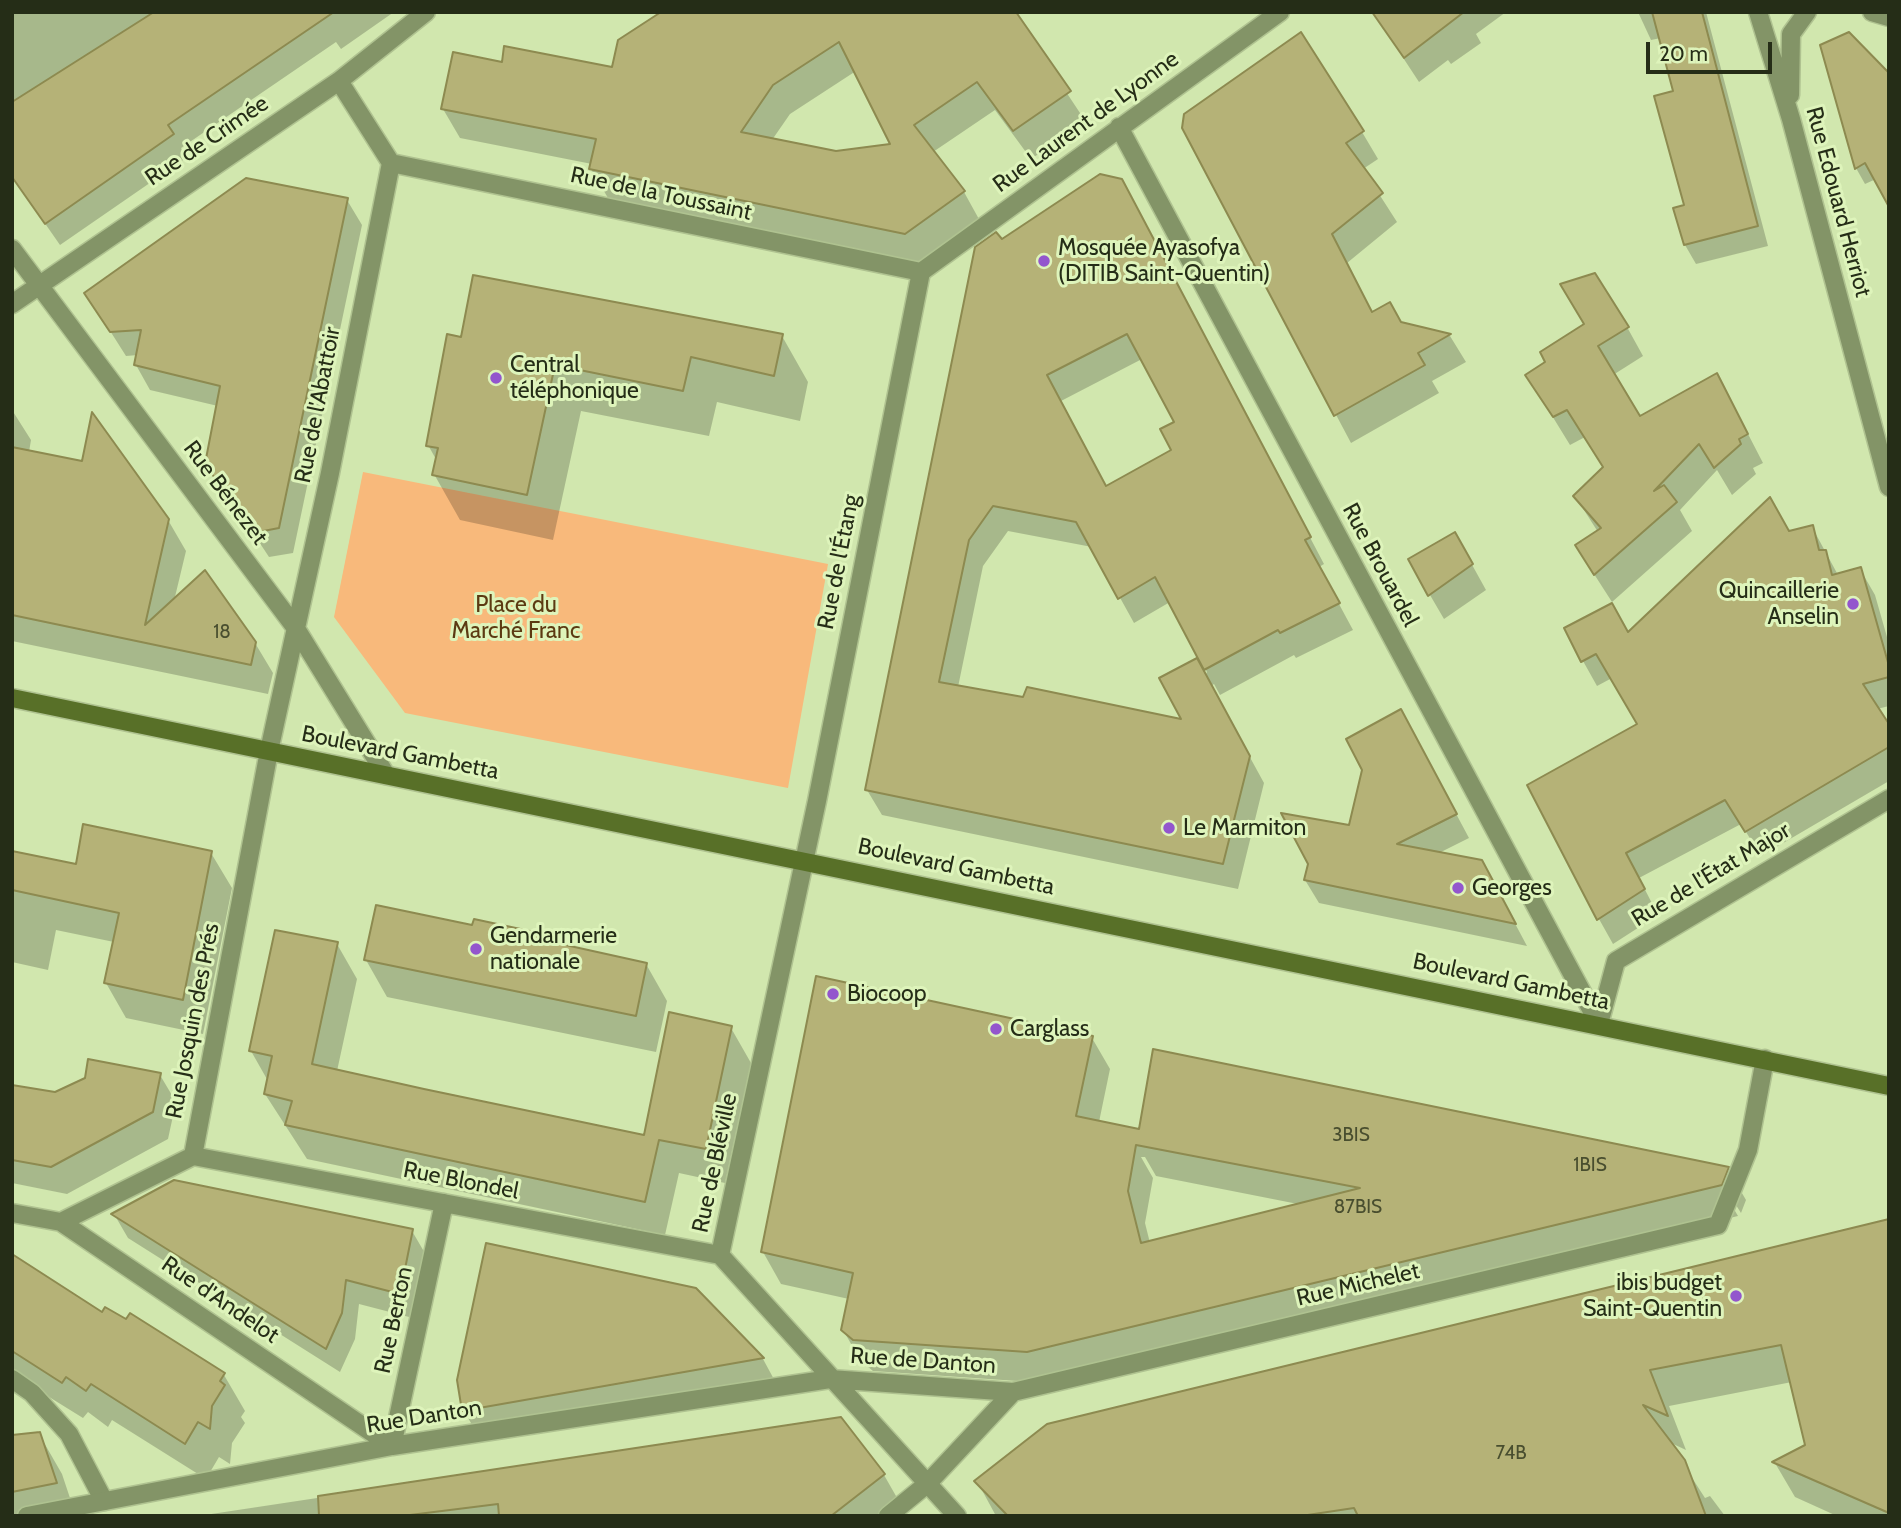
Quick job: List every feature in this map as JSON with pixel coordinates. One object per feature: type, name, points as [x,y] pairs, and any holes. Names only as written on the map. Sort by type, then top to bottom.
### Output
[{"type":"main road","name":"Boulevard Gambetta","points":[[12,698],[1889,1086]]},
{"type":"street","name":"Rue de Crimée","points":[[12,304],[339,81],[426,12]]},
{"type":"street","name":"Rue Laurent de Lyonne","points":[[921,272],[1280,12]]},
{"type":"street","name":"Rue Edouard Herriot","points":[[1758,12],[1791,119],[1889,487]]},
{"type":"street","points":[[1791,119],[1791,34],[1807,12]]},
{"type":"street","points":[[1872,12],[1889,17]]},
{"type":"street","points":[[339,81],[391,163]]},
{"type":"street","name":"Rue Brouardel","points":[[1119,127],[1598,1024]]},
{"type":"street","name":"Rue de la Toussaint","points":[[391,163],[921,272]]},
{"type":"street","name":"Rue de l'Abattoir","points":[[269,751],[330,473],[391,163]]},
{"type":"street","name":"Rue Bénezet","points":[[12,249],[37,286],[295,627],[386,775]]},
{"type":"street","name":"Rue de l'Étang","points":[[804,861],[921,272]]},
{"type":"street","name":"Rue Josquin des Prés","points":[[192,1156],[269,751]]},
{"type":"street","name":"Rue de l'État Major","points":[[1598,1024],[1615,961],[1889,799]]},
{"type":"street","name":"Rue de Bléville","points":[[804,861],[720,1255],[957,1516]]},
{"type":"street","name":"Rue Michelet","points":[[1013,1392],[1718,1225],[1748,1150],[1765,1059]]},
{"type":"street","points":[[61,1222],[192,1156]]},
{"type":"street","name":"Rue Blondel","points":[[192,1156],[720,1255]]},
{"type":"street","name":"Rue Berton","points":[[392,1446],[444,1203]]},
{"type":"street","name":"Rue d'Andelot","points":[[12,1213],[61,1222],[392,1446]]},
{"type":"street","points":[[12,1379],[32,1393],[69,1434],[104,1501]]},
{"type":"street","name":"Rue de Danton","points":[[830,1379],[1013,1392]]},
{"type":"street","name":"Rue Danton","points":[[27,1516],[392,1446],[830,1379]]},
{"type":"street","points":[[888,1516],[927,1484],[1013,1392]]},
{"type":"green space","name":"Place du Marché Franc","points":[[363,472],[828,564],[788,788],[405,713],[334,617]]},
{"type":"building","points":[[154,12],[334,12],[168,125],[174,134],[45,224],[12,177],[12,102]]},
{"type":"building","points":[[661,12],[1016,12],[1071,91],[1013,131],[977,82],[914,125],[965,191],[905,234],[589,169],[596,139],[441,109],[453,52],[502,62],[504,46],[612,67],[618,40]],"holes":[[[839,42],[890,144],[836,151],[741,132],[773,85]]]},
{"type":"building","points":[[1372,12],[1464,12],[1404,58]]},
{"type":"building","points":[[1652,12],[1702,12],[1758,226],[1684,245],[1673,208],[1684,205],[1654,96],[1673,91]]},
{"type":"building","points":[[1301,32],[1364,131],[1346,143],[1383,193],[1332,234],[1372,312],[1390,302],[1401,322],[1451,334],[1418,353],[1425,365],[1334,416],[1182,128],[1184,114]]},
{"type":"building","points":[[1849,32],[1889,73],[1889,207],[1865,163],[1855,169],[1820,45]]},
{"type":"building","points":[[1100,174],[1122,179],[1311,537],[1305,540],[1340,603],[1280,633],[1278,630],[1204,670],[1155,577],[1118,599],[1076,522],[993,506],[969,540],[939,682],[1023,697],[1027,687],[1181,719],[1159,678],[1197,658],[1250,756],[1223,864],[865,790],[975,247],[996,232],[1002,239]],"holes":[[[1127,334],[1174,422],[1160,429],[1171,450],[1106,486],[1047,375]]]},
{"type":"building","points":[[246,178],[348,198],[279,528],[253,533],[205,464],[220,386],[134,365],[141,330],[110,332],[84,293]]},
{"type":"building","points":[[1595,273],[1629,327],[1598,346],[1640,416],[1717,373],[1748,434],[1739,439],[1741,444],[1714,468],[1699,444],[1654,491],[1664,485],[1677,502],[1594,575],[1575,545],[1601,528],[1573,496],[1603,467],[1567,410],[1553,417],[1525,375],[1545,362],[1540,352],[1584,324],[1560,284]]},
{"type":"building","name":"Central téléphonique","points":[[473,275],[783,334],[774,376],[691,357],[683,391],[555,365],[527,495],[432,475],[438,448],[426,446],[447,334],[461,337]]},
{"type":"building","points":[[92,412],[169,519],[145,625],[205,570],[256,642],[251,665],[12,615],[12,447],[82,461]]},
{"type":"building","points":[[1770,497],[1789,531],[1813,525],[1819,550],[1826,550],[1832,575],[1861,567],[1889,666],[1889,677],[1863,684],[1889,724],[1889,747],[1745,832],[1725,800],[1626,853],[1645,889],[1597,920],[1527,785],[1637,724],[1596,654],[1581,662],[1564,628],[1612,603],[1628,632]]},
{"type":"building","points":[[1455,532],[1473,564],[1428,596],[1408,559]]},
{"type":"building","points":[[1401,709],[1457,814],[1397,844],[1482,860],[1516,924],[1304,880],[1308,864],[1281,813],[1349,825],[1362,770],[1346,739]]},
{"type":"building","points":[[83,824],[212,851],[183,1000],[104,983],[119,913],[12,890],[12,851],[76,864]]},
{"type":"building","name":"Gendarmerie nationale","points":[[376,905],[472,925],[474,919],[553,936],[552,942],[647,963],[636,1016],[364,960]]},
{"type":"building","points":[[275,930],[338,942],[312,1064],[424,1089],[644,1135],[669,1012],[732,1026],[706,1149],[659,1140],[645,1202],[285,1125],[292,1101],[264,1094],[272,1056],[249,1051]]},
{"type":"building","points":[[816,976],[1093,1036],[1076,1116],[1139,1129],[1153,1049],[1729,1167],[1722,1185],[1027,1352],[853,1340],[841,1330],[853,1273],[761,1252]],"holes":[[[1136,1145],[1360,1188],[1141,1243],[1128,1191]]]},
{"type":"building","points":[[88,1059],[161,1073],[153,1112],[51,1167],[12,1160],[12,1085],[55,1092],[85,1078]]},
{"type":"building","points":[[174,1180],[413,1229],[400,1294],[346,1280],[342,1313],[326,1349],[111,1214]]},
{"type":"building","points":[[1889,1219],[1889,1513],[1772,1462],[1805,1445],[1781,1345],[1650,1370],[1668,1416],[1643,1405],[1685,1460],[1706,1516],[1358,1516],[1354,1508],[1301,1516],[1008,1516],[974,1481],[1047,1424]]},
{"type":"building","points":[[486,1243],[696,1288],[764,1358],[462,1411],[457,1380]]},
{"type":"building","points":[[12,1254],[102,1312],[105,1307],[126,1319],[130,1313],[225,1373],[220,1381],[225,1385],[212,1406],[210,1429],[198,1422],[185,1444],[91,1384],[86,1391],[66,1377],[62,1383],[12,1351]]},
{"type":"building","points":[[841,1417],[885,1474],[831,1516],[499,1516],[498,1504],[402,1516],[319,1516],[318,1496]]},
{"type":"building","points":[[40,1432],[57,1483],[12,1492],[12,1435]]},
{"type":"place","name":"Mosquée Ayasofya (DITIB Saint-Quentin)","points":[[1044,261]]},
{"type":"place","name":"Central téléphonique","points":[[496,378]]},
{"type":"place","name":"Quincaillerie Anselin","points":[[1853,604]]},
{"type":"place","name":"Le Marmiton","points":[[1169,828]]},
{"type":"place","name":"Georges","points":[[1458,888]]},
{"type":"place","name":"Gendarmerie nationale","points":[[476,949]]},
{"type":"place","name":"Biocoop","points":[[833,994]]},
{"type":"place","name":"Carglass","points":[[996,1029]]},
{"type":"place","name":"ibis budget Saint-Quentin","points":[[1736,1296]]}]
